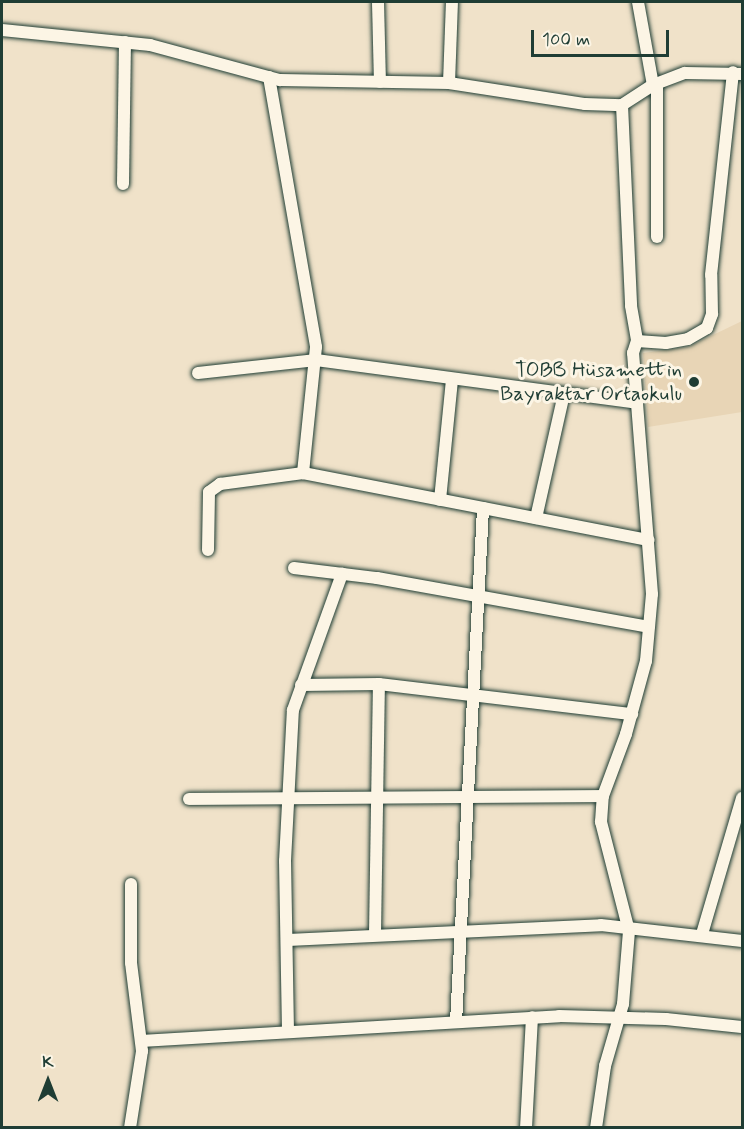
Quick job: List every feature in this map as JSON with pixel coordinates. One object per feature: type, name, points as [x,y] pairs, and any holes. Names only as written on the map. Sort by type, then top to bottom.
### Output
[{"type":"street","points":[[378,2],[380,82]]},
{"type":"street","points":[[450,84],[452,2]]},
{"type":"street","points":[[638,2],[655,84],[657,237]]},
{"type":"street","points":[[2,30],[150,45],[269,77],[450,84],[585,104],[622,105],[655,84],[685,73],[738,73],[711,274],[712,314],[707,328],[688,339],[666,343],[636,340]]},
{"type":"street","points":[[123,184],[124,42]]},
{"type":"street","points":[[269,77],[316,360],[303,473]]},
{"type":"street","points":[[596,1128],[605,1066],[623,1004],[628,927],[601,822],[603,796],[632,714],[646,662],[652,594],[633,353],[636,340],[631,306],[622,105]]},
{"type":"street","points":[[198,373],[316,360],[637,403]]},
{"type":"street","points":[[440,500],[452,380]]},
{"type":"street","points":[[536,518],[564,394]]},
{"type":"street","points":[[208,550],[209,492],[220,484],[303,473],[649,540]]},
{"type":"street","points":[[456,1022],[471,693],[483,508]]},
{"type":"street","points":[[294,568],[477,596],[649,627]]},
{"type":"street","points":[[288,1032],[285,861],[293,710],[342,574]]},
{"type":"street","points":[[301,685],[379,684],[471,693],[632,714]]},
{"type":"street","points":[[375,934],[375,797],[379,684]]},
{"type":"street","points":[[189,799],[466,795],[603,796]]},
{"type":"street","points":[[702,934],[742,798]]},
{"type":"street","points":[[130,1128],[141,1041],[131,963],[131,884]]},
{"type":"street","points":[[288,939],[460,929],[628,927],[702,934],[742,942]]},
{"type":"street","points":[[141,1041],[532,1017],[619,1016],[742,1028]]},
{"type":"street","points":[[526,1128],[532,1017]]},
{"type":"shaded area","name":"TOBB Hüsamettin Bayraktar Ortaokulu","points":[[742,321],[742,412],[648,427],[643,353],[688,347]]},
{"type":"place","name":"TOBB Hüsamettin Bayraktar Ortaokulu","points":[[694,382]]}]
